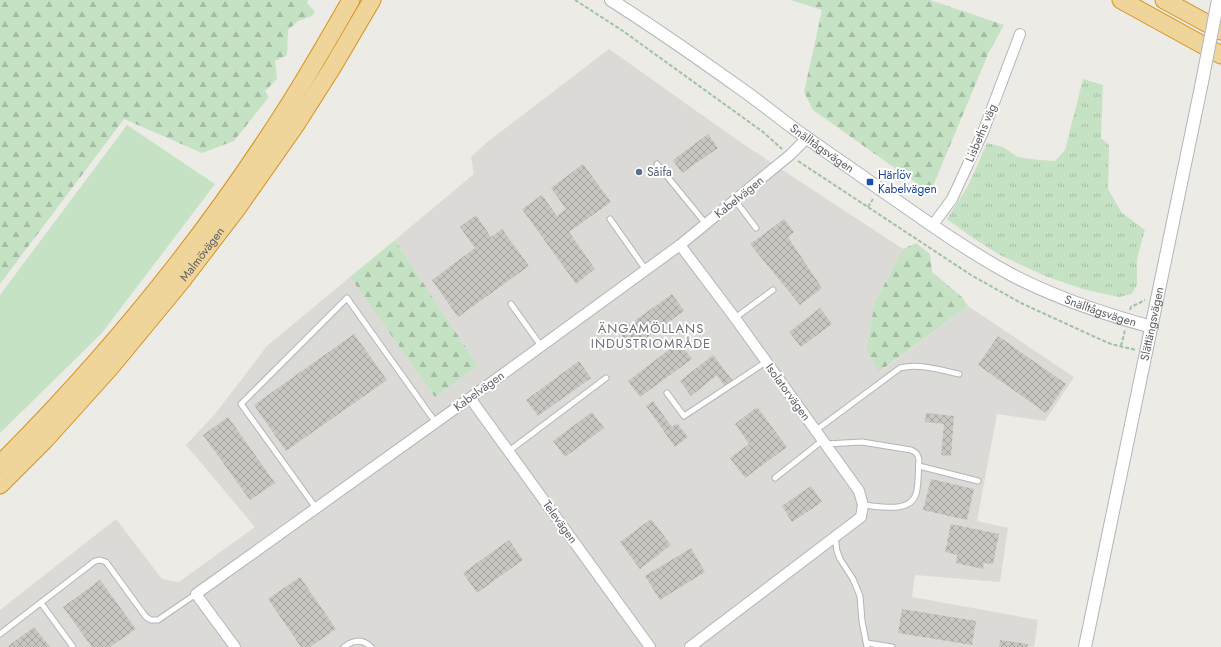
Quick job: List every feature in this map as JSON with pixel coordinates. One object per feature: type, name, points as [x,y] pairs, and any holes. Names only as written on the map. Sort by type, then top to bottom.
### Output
[{"type":"highway","name":"Malmövägen","points":[[0,464],[34,430],[98,360],[169,275],[223,202],[283,114],[351,0]]},
{"type":"highway","points":[[1121,0],[1221,55]]},
{"type":"highway","points":[[1164,0],[1221,31]]},
{"type":"highway","name":"Malmövägen","points":[[0,485],[45,440],[109,369],[180,283],[236,210],[292,130],[372,2]]},
{"type":"street","name":"Snälltågsvägen","points":[[611,0],[647,23],[741,89],[807,138],[932,226],[972,252],[1013,276],[1052,294],[1087,308],[1127,321],[1152,327]]},
{"type":"street","name":"Slättängsvägen","points":[[1085,647],[1218,0]]},
{"type":"street","name":"Lisbeths väg","points":[[932,226],[952,199],[965,172],[1003,81],[1020,34]]},
{"type":"street","name":"Kabelvägen","points":[[196,594],[436,423],[680,245],[790,155],[807,138]]},
{"type":"street","name":"Isolatorvägen","points":[[680,245],[735,318],[824,442],[859,492],[863,505]]},
{"type":"street","name":"Televägen","points":[[470,398],[650,647]]},
{"type":"street","points":[[690,647],[861,517],[863,505]]},
{"type":"street","points":[[196,594],[235,647]]},
{"type":"lane","points":[[657,164],[706,224]]},
{"type":"lane","points":[[735,200],[756,228]]},
{"type":"lane","points":[[610,219],[646,270]]},
{"type":"lane","points":[[735,318],[773,290]]},
{"type":"lane","points":[[316,508],[241,404],[347,298],[436,423]]},
{"type":"lane","points":[[511,304],[541,346]]},
{"type":"lane","points":[[667,393],[684,416],[766,362]]},
{"type":"lane","points":[[815,431],[900,368],[909,365],[919,366],[959,374]]},
{"type":"lane","points":[[509,451],[606,378]]},
{"type":"lane","points":[[775,478],[824,442],[862,442],[911,450],[918,454],[919,466],[916,494],[908,504],[901,507],[863,505]]},
{"type":"lane","points":[[919,466],[978,481]]},
{"type":"lane","points":[[835,537],[840,559],[860,596],[867,645],[892,647]]},
{"type":"lane","points":[[0,634],[95,561],[100,560],[106,562],[146,617],[151,620],[158,620],[196,594]]},
{"type":"lane","points":[[41,602],[73,647]]},
{"type":"lane","points":[[344,647],[350,642],[356,640],[364,642],[371,647]]},
{"type":"path","points":[[868,207],[873,199]]},
{"type":"path","points":[[1120,346],[1127,321]]},
{"type":"shaded area","points":[[609,49],[743,144],[903,249],[875,302],[866,349],[880,372],[968,306],[1074,377],[1045,421],[997,414],[977,521],[1008,528],[1000,582],[915,575],[912,597],[1038,620],[1034,647],[0,647],[0,610],[116,519],[162,579],[179,582],[255,527],[186,445],[215,414],[267,346],[350,277],[435,397],[478,366],[395,240],[474,174],[471,157],[486,143]]},
{"type":"green space","points":[[0,0],[308,0],[307,3],[315,12],[312,16],[298,21],[288,30],[287,55],[275,61],[277,79],[265,91],[269,97],[234,141],[202,153],[124,119],[0,284]]},
{"type":"green space","points":[[791,0],[930,0],[1004,25],[989,52],[930,193],[813,110],[804,92],[822,10]]},
{"type":"green space","points":[[1083,79],[1103,85],[1101,138],[1109,145],[1108,189],[1122,213],[1145,230],[1137,259],[1137,284],[1132,294],[1119,297],[1086,290],[1045,276],[1000,255],[947,219],[968,186],[987,143],[1003,147],[1018,157],[1055,161],[1065,150]]},
{"type":"green space","points":[[127,125],[215,184],[102,333],[0,433],[0,295]]},
{"type":"green space","points":[[395,240],[478,366],[435,397],[350,277]]},
{"type":"green space","points":[[916,243],[930,254],[932,272],[962,297],[968,306],[879,372],[866,349],[875,302],[903,249]]},
{"type":"building","points":[[708,134],[718,148],[682,173],[673,160]]},
{"type":"building","points":[[583,164],[611,202],[569,232],[595,269],[576,284],[522,209],[542,195],[557,216],[566,209],[551,188]]},
{"type":"building","points":[[476,215],[491,237],[502,229],[529,266],[458,317],[432,280],[475,248],[460,227]]},
{"type":"building","points":[[784,219],[794,232],[788,237],[822,288],[800,305],[750,244]]},
{"type":"building","points":[[672,294],[684,311],[631,349],[619,332]]},
{"type":"building","points":[[820,308],[832,324],[801,347],[789,332]]},
{"type":"building","points":[[354,334],[387,380],[286,451],[254,405]]},
{"type":"building","points":[[998,336],[1066,384],[1046,413],[978,365]]},
{"type":"building","points":[[679,342],[692,359],[640,397],[628,381]]},
{"type":"building","points":[[713,355],[733,381],[725,387],[717,375],[691,396],[680,381]]},
{"type":"building","points":[[579,361],[591,378],[538,416],[526,400]]},
{"type":"building","points":[[653,401],[672,427],[677,423],[688,437],[675,447],[646,406]]},
{"type":"building","points":[[757,407],[787,447],[745,478],[730,458],[749,444],[735,424]]},
{"type":"building","points":[[592,412],[604,428],[565,457],[553,441]]},
{"type":"building","points":[[926,413],[954,416],[951,456],[941,455],[944,424],[925,422]]},
{"type":"building","points":[[228,417],[275,483],[250,500],[203,435]]},
{"type":"building","points":[[931,479],[974,489],[967,520],[923,510]]},
{"type":"building","points":[[811,486],[822,502],[792,522],[782,506]]},
{"type":"building","points":[[651,519],[671,545],[640,569],[620,542]]},
{"type":"building","points":[[951,524],[999,534],[993,564],[984,563],[983,569],[956,563],[957,555],[945,552]]},
{"type":"building","points":[[509,540],[523,560],[477,593],[463,573]]},
{"type":"building","points":[[691,548],[705,572],[660,600],[645,576]]},
{"type":"building","points":[[300,577],[336,629],[310,647],[301,647],[268,599]]},
{"type":"building","points":[[100,580],[136,629],[110,647],[92,647],[63,607]]},
{"type":"building","points":[[902,609],[976,621],[972,645],[898,633]]},
{"type":"building","points":[[34,627],[50,647],[7,647]]},
{"type":"building","points":[[1000,640],[1028,644],[1027,647],[999,647]]},
{"type":"place","name":"Såifa","points":[[639,172]]},
{"type":"place","name":"Härlöv Kabelvägen","points":[[870,182]]},
{"type":"district","name":"ÄNGAMÖLLANS INDUSTRIOMRÅDE","points":[[651,336]]}]
